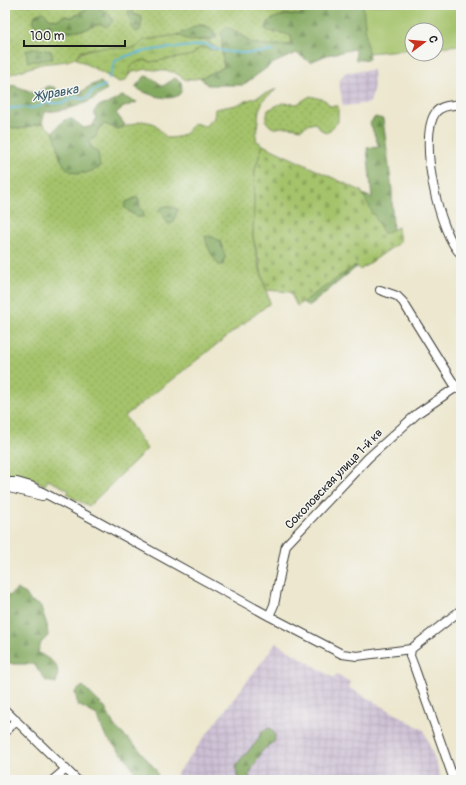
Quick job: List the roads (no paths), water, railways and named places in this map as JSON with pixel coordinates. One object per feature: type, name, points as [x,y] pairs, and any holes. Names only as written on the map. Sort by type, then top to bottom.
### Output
[{"type":"street","points":[[461,104],[446,106],[437,111],[432,119],[429,142],[433,191],[452,239],[461,254]]},
{"type":"street","points":[[380,290],[397,296],[403,302],[459,386]]},
{"type":"street","name":"Соколовская улица 1-й кв","points":[[269,616],[274,605],[286,545],[368,458],[418,413],[459,386]]},
{"type":"street","points":[[5,482],[17,482],[31,486],[50,498],[93,519],[269,616],[342,654],[357,656],[411,649],[461,610]]},
{"type":"street","points":[[5,488],[50,498]]},
{"type":"street","points":[[411,649],[410,656],[454,780]]},
{"type":"street","points":[[5,710],[77,780]]},
{"type":"street","points":[[5,733],[16,720]]},
{"type":"street","points":[[53,780],[66,769]]},
{"type":"waterway","name":"Журавка","points":[[109,78],[116,60],[150,50],[206,44],[212,48],[238,53],[273,51]]},
{"type":"waterway","name":"Журавка","points":[[5,110],[16,107],[31,108],[40,106],[44,103],[63,103],[75,97],[81,99],[88,98],[91,92],[105,85]]}]
